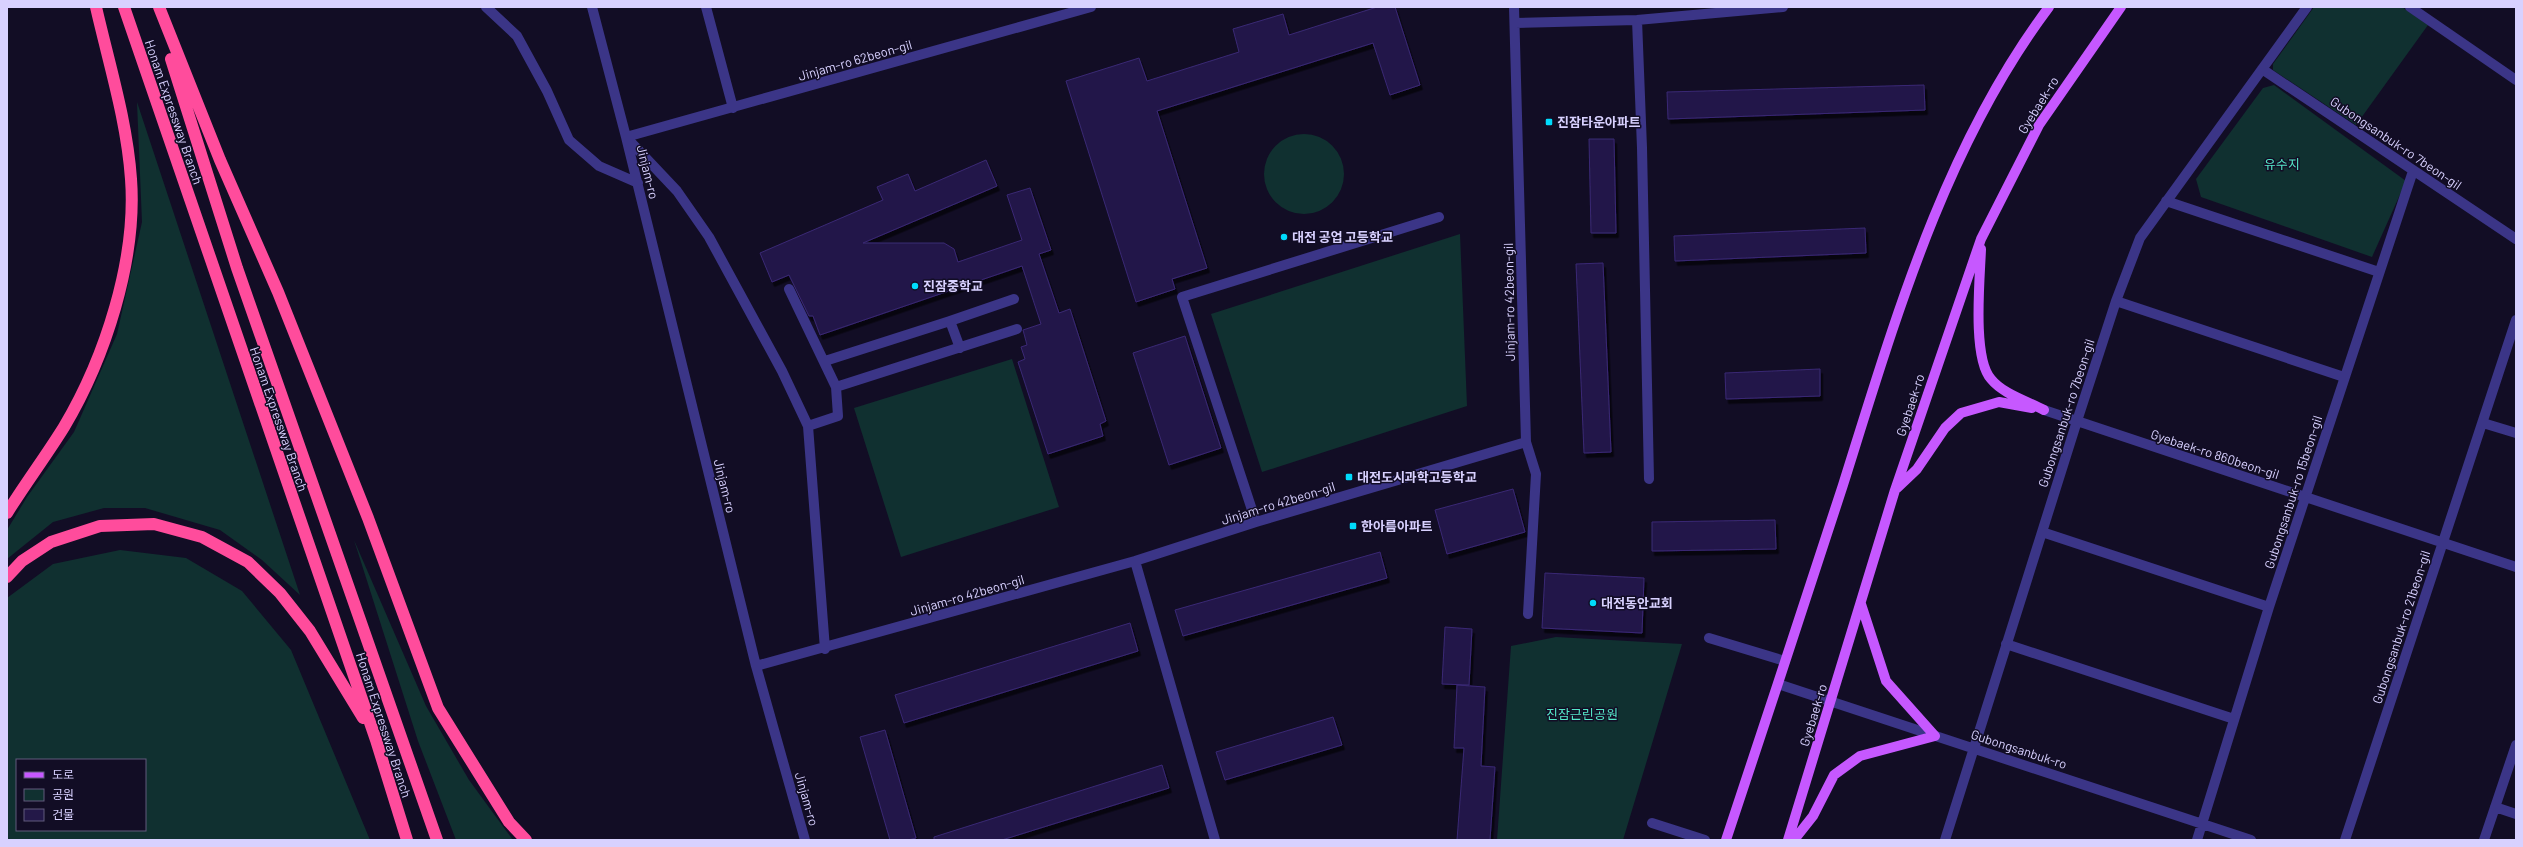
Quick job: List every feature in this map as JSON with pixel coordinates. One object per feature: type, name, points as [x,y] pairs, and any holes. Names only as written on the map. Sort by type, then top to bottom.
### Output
[{"type":"highway","points":[[7,513],[64,426],[88,379],[108,332],[122,277],[131,221],[131,180],[127,145],[96,7]]},
{"type":"highway","name":"Honam Expressway Branch","points":[[124,7],[376,740],[407,840]]},
{"type":"highway","name":"Honam Expressway Branch","points":[[155,7],[237,268],[437,840]]},
{"type":"highway","points":[[160,7],[220,160],[278,292],[368,518],[438,708],[509,822],[526,840]]},
{"type":"highway","points":[[7,577],[22,561],[51,542],[100,526],[154,524],[202,537],[248,562],[280,593],[310,631],[376,740]]},
{"type":"main road","points":[[1726,840],[1870,400],[1932,218],[1978,119],[2034,26],[2049,7]]},
{"type":"main road","name":"Gyebaek-ro","points":[[1788,840],[1895,490],[1981,239],[2039,125],[2121,7]]},
{"type":"main road","points":[[1981,239],[1979,308],[1983,366],[1990,379],[2003,390],[2044,410]]},
{"type":"main road","points":[[1895,490],[1916,469],[1945,428],[1961,413],[1999,402],[2044,410]]},
{"type":"main road","points":[[1794,840],[1813,816],[1834,775],[1860,756],[1936,736],[1886,681],[1861,604]]},
{"type":"street","points":[[486,7],[517,36],[546,91],[569,140],[599,166],[638,183]]},
{"type":"street","name":"Jinjam-ro","points":[[592,7],[638,183],[756,666],[805,840]]},
{"type":"street","points":[[706,7],[733,108]]},
{"type":"street","name":"Jinjam-ro 62beon-gil","points":[[626,137],[1091,7]]},
{"type":"street","name":"Jinjam-ro 42beon-gil","points":[[756,666],[825,649],[1134,561],[1256,522],[1526,442],[1514,7]]},
{"type":"street","points":[[1515,23],[1637,20],[1783,7]]},
{"type":"street","name":"Gubongsanbuk-ro 7beon-gil","points":[[1947,839],[2006,644],[2077,421],[2116,301],[2140,238],[2307,7]]},
{"type":"street","points":[[2410,7],[2516,80]]},
{"type":"street","points":[[1637,20],[1642,148],[1649,479]]},
{"type":"street","name":"Gubongsanbuk-ro 7beon-gil","points":[[2262,69],[2413,171],[2516,238]]},
{"type":"street","name":"Jinjam-ro","points":[[626,137],[677,191],[709,238],[782,371],[808,426],[825,649]]},
{"type":"street","name":"Gubongsanbuk-ro 15beon-gil","points":[[2198,840],[2269,607],[2413,171]]},
{"type":"street","points":[[2166,201],[2379,272]]},
{"type":"street","points":[[1256,522],[1182,297],[1439,217]]},
{"type":"street","points":[[789,289],[826,361],[836,387],[838,416],[808,426]]},
{"type":"street","points":[[826,361],[1014,299]]},
{"type":"street","points":[[2116,301],[2344,377]]},
{"type":"street","name":"Gubongsanbuk-ro 21beon-gil","points":[[2345,840],[2516,320]]},
{"type":"street","points":[[950,321],[960,348]]},
{"type":"street","points":[[836,387],[1017,329]]},
{"type":"street","name":"Gyebaek-ro 860beon-gil","points":[[2044,410],[2516,567]]},
{"type":"street","points":[[2483,423],[2516,433]]},
{"type":"street","points":[[1526,442],[1536,474],[1528,614]]},
{"type":"street","points":[[2042,532],[2269,607]]},
{"type":"street","points":[[1134,561],[1215,840]]},
{"type":"street","points":[[1709,638],[1785,662]]},
{"type":"street","points":[[2006,644],[2234,719]]},
{"type":"street","name":"Gubongsanbuk-ro","points":[[1778,684],[2251,840]]},
{"type":"street","points":[[2484,840],[2516,745]]},
{"type":"street","points":[[2495,807],[2516,814]]},
{"type":"street","points":[[1652,823],[1705,840]]},
{"type":"green space","points":[[2314,7],[2402,7],[2428,25],[2356,125],[2273,70],[2273,64]]},
{"type":"green space","name":"유수지","points":[[2274,85],[2406,181],[2372,257],[2201,197],[2196,179],[2263,88]]},
{"type":"green space","points":[[137,102],[300,595],[262,560],[220,530],[145,508],[104,508],[53,522],[7,559],[7,530],[27,497],[74,432],[117,334],[142,222]]},
{"type":"green space","points":[[1304,134],[1319,137],[1332,146],[1341,159],[1344,174],[1341,189],[1332,202],[1319,211],[1304,214],[1289,211],[1276,202],[1267,189],[1264,174],[1267,159],[1276,146],[1289,137]]},
{"type":"green space","points":[[1460,234],[1467,406],[1262,472],[1211,314]]},
{"type":"green space","points":[[1012,359],[1059,507],[901,557],[854,408]]},
{"type":"green space","points":[[354,540],[426,706],[469,780],[513,840],[456,840],[418,741]]},
{"type":"green space","points":[[120,550],[186,558],[242,591],[291,650],[370,840],[7,840],[7,598],[53,564]]},
{"type":"green space","name":"진잠근린공원","points":[[1556,637],[1682,644],[1623,840],[1497,840],[1511,646]]},
{"type":"building","points":[[1377,7],[1395,7],[1420,85],[1390,95],[1373,43],[1157,111],[1207,268],[1172,279],[1175,289],[1136,302],[1066,81],[1139,58],[1147,81],[1239,52],[1233,29],[1283,14],[1289,35]]},
{"type":"building","points":[[1924,85],[1925,110],[1668,119],[1667,92]]},
{"type":"building","points":[[1589,139],[1614,139],[1616,233],[1591,233]]},
{"type":"building","points":[[986,160],[997,186],[863,243],[944,243],[954,249],[958,262],[1022,240],[1007,195],[1030,188],[1051,250],[1039,254],[1059,313],[1070,309],[1106,421],[1100,424],[1103,436],[1048,454],[1018,362],[1025,359],[1021,347],[1027,345],[1023,330],[1041,324],[1022,266],[820,335],[813,316],[809,316],[789,275],[772,282],[760,253],[883,200],[877,187],[908,174],[915,191]]},
{"type":"building","points":[[1865,228],[1866,253],[1675,261],[1674,236]]},
{"type":"building","points":[[1603,263],[1611,452],[1584,453],[1576,264]]},
{"type":"building","points":[[1185,336],[1221,448],[1169,465],[1133,353]]},
{"type":"building","points":[[1820,369],[1820,396],[1726,399],[1725,373]]},
{"type":"building","points":[[1513,489],[1525,532],[1447,554],[1435,510]]},
{"type":"building","points":[[1775,520],[1776,549],[1652,551],[1652,522]]},
{"type":"building","points":[[1380,552],[1387,578],[1183,636],[1175,610]]},
{"type":"building","name":"대전동안교회","points":[[1545,573],[1644,578],[1642,633],[1542,628]]},
{"type":"building","points":[[1130,623],[1138,651],[904,723],[895,695]]},
{"type":"building","points":[[1445,627],[1472,629],[1469,685],[1442,684]]},
{"type":"building","points":[[1457,685],[1485,687],[1481,766],[1495,767],[1490,840],[1457,840],[1464,748],[1454,748]]},
{"type":"building","points":[[1333,717],[1342,745],[1225,780],[1216,752]]},
{"type":"building","points":[[885,730],[916,838],[908,840],[890,840],[860,737]]},
{"type":"building","points":[[1162,765],[1169,788],[1002,840],[934,840],[934,837]]},
{"type":"place","name":"진잠타운아파트","points":[[1549,122]]},
{"type":"place","name":"대전 공업 고등학교","points":[[1284,237]]},
{"type":"place","name":"진잠중학교","points":[[915,286]]},
{"type":"place","name":"대전도시과학고등학교","points":[[1349,477]]},
{"type":"place","name":"한아름아파트","points":[[1353,526]]},
{"type":"place","name":"대전동안교회","points":[[1593,603]]}]
